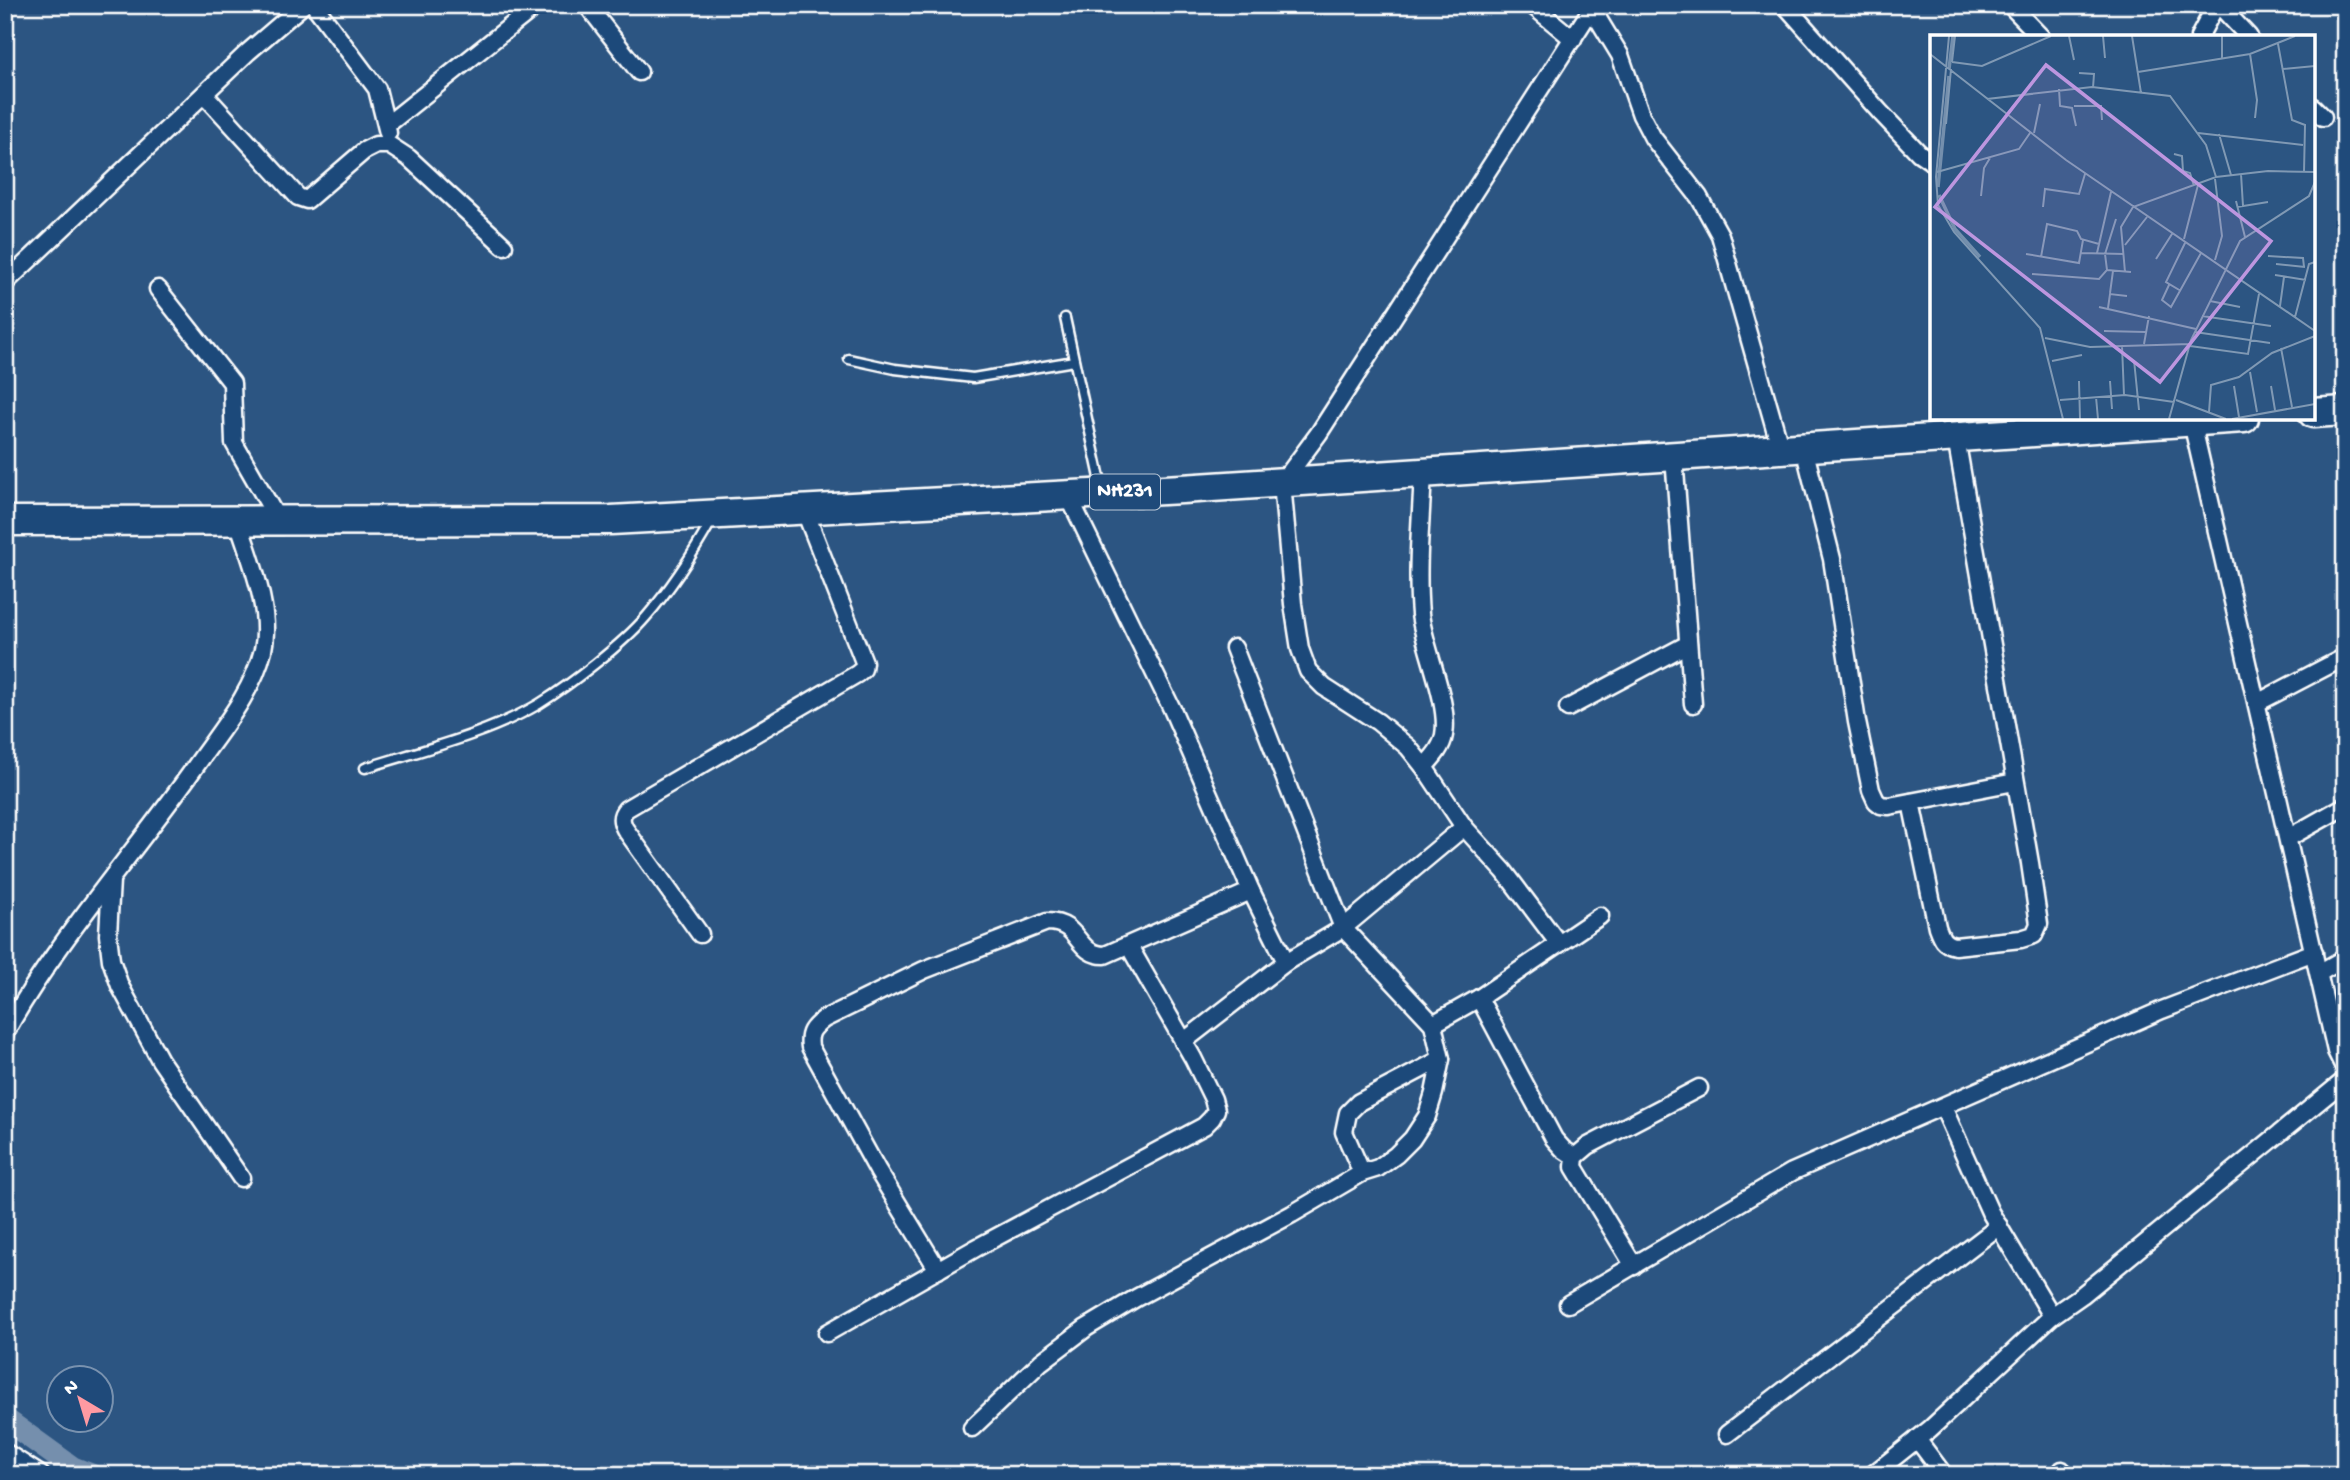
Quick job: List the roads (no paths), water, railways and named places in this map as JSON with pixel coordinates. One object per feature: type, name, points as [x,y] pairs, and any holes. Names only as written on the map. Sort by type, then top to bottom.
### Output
[{"type":"highway","points":[[2315,413],[2345,411]]},
{"type":"highway","name":"NH231","points":[[5,521],[611,520],[1282,483],[1956,438],[2089,424],[2192,420]]},
{"type":"street","points":[[5,283],[248,52],[303,5]]},
{"type":"street","points":[[314,5],[377,89],[388,124],[389,145]]},
{"type":"street","points":[[388,124],[537,5]]},
{"type":"street","points":[[587,5],[639,72]]},
{"type":"street","points":[[1532,5],[1573,39]]},
{"type":"street","points":[[1785,5],[1880,112],[1919,153],[1930,161]]},
{"type":"street","points":[[2010,5],[2039,35]]},
{"type":"street","points":[[2200,35],[2218,5],[2247,35]]},
{"type":"street","points":[[1559,944],[1504,871],[1464,827],[1408,747],[1378,722],[1324,687],[1308,671],[1300,649],[1293,604],[1282,483],[1319,433],[1593,7],[1620,55],[1641,115],[1653,138],[1699,197],[1720,235],[1832,559],[1857,722],[1871,790],[1876,801],[1881,805],[1911,802],[2015,782]]},
{"type":"street","points":[[204,94],[289,191],[298,197],[307,200],[364,151],[376,145],[389,145],[409,158],[504,246]]},
{"type":"street","points":[[158,289],[227,373],[232,383],[234,443],[278,520]]},
{"type":"street","points":[[2192,420],[2336,1051],[2345,1069]]},
{"type":"street","points":[[1911,802],[1937,927],[1943,942],[1955,946],[2021,939],[2034,935],[2039,924],[1956,438]]},
{"type":"street","points":[[1674,457],[1693,705]]},
{"type":"street","points":[[1423,473],[1420,615],[1443,708],[1444,735],[1438,749],[1424,767]]},
{"type":"street","points":[[1068,495],[1172,709],[1251,891],[1286,962]]},
{"type":"street","points":[[699,934],[625,829],[621,821],[622,814],[626,809],[863,669],[864,662],[804,509]]},
{"type":"street","points":[[5,1033],[19,1008],[167,807],[249,687],[263,649],[265,613],[238,521]]},
{"type":"street","points":[[1568,708],[1688,644]]},
{"type":"street","points":[[972,1428],[1041,1362],[1086,1328],[1362,1173],[1378,1168],[1412,1139],[1427,1116],[1441,1059],[1433,1024],[1343,928],[1234,648]]},
{"type":"street","points":[[2257,703],[2345,657]]},
{"type":"street","points":[[2288,838],[2345,806]]},
{"type":"street","points":[[1184,1042],[1286,962],[1343,928],[1464,827]]},
{"type":"street","points":[[111,880],[108,935],[111,960],[120,986],[160,1060],[242,1178]]},
{"type":"street","points":[[938,1270],[871,1159],[810,1047],[808,1036],[813,1027],[924,970],[1047,922],[1060,922],[1069,928],[1086,949],[1096,954],[1105,954],[1129,946],[1165,927],[1251,891]]},
{"type":"street","points":[[1433,1024],[1479,998],[1600,916]]},
{"type":"street","points":[[827,1333],[1204,1126],[1212,1118],[1216,1110],[1213,1100],[1184,1042],[1129,946]]},
{"type":"street","points":[[1568,1304],[1792,1172],[2162,1010],[2314,953]]},
{"type":"street","points":[[2319,973],[2345,958]]},
{"type":"street","points":[[1479,998],[1554,1139],[1575,1157]]},
{"type":"street","points":[[1362,1173],[1344,1132],[1348,1113],[1359,1102],[1441,1059]]},
{"type":"street","points":[[1872,1475],[1917,1439],[2052,1316],[2082,1295],[2345,1080]]},
{"type":"street","points":[[1634,1266],[1574,1167],[1575,1157],[1588,1146],[1699,1088]]},
{"type":"street","points":[[1943,1107],[1990,1212],[2052,1316]]},
{"type":"street","points":[[1727,1434],[1999,1226]]},
{"type":"street","points":[[1917,1439],[1944,1475]]},
{"type":"street","points":[[5,1452],[41,1475]]},
{"type":"lane","points":[[1065,318],[1103,493]]},
{"type":"lane","points":[[849,359],[895,369],[973,378],[1074,361]]},
{"type":"lane","points":[[365,768],[470,734],[509,718],[539,704],[571,681],[645,618],[678,575],[715,514]]},
{"type":"waterway","points":[[5,1419],[73,1468],[91,1475]]}]
